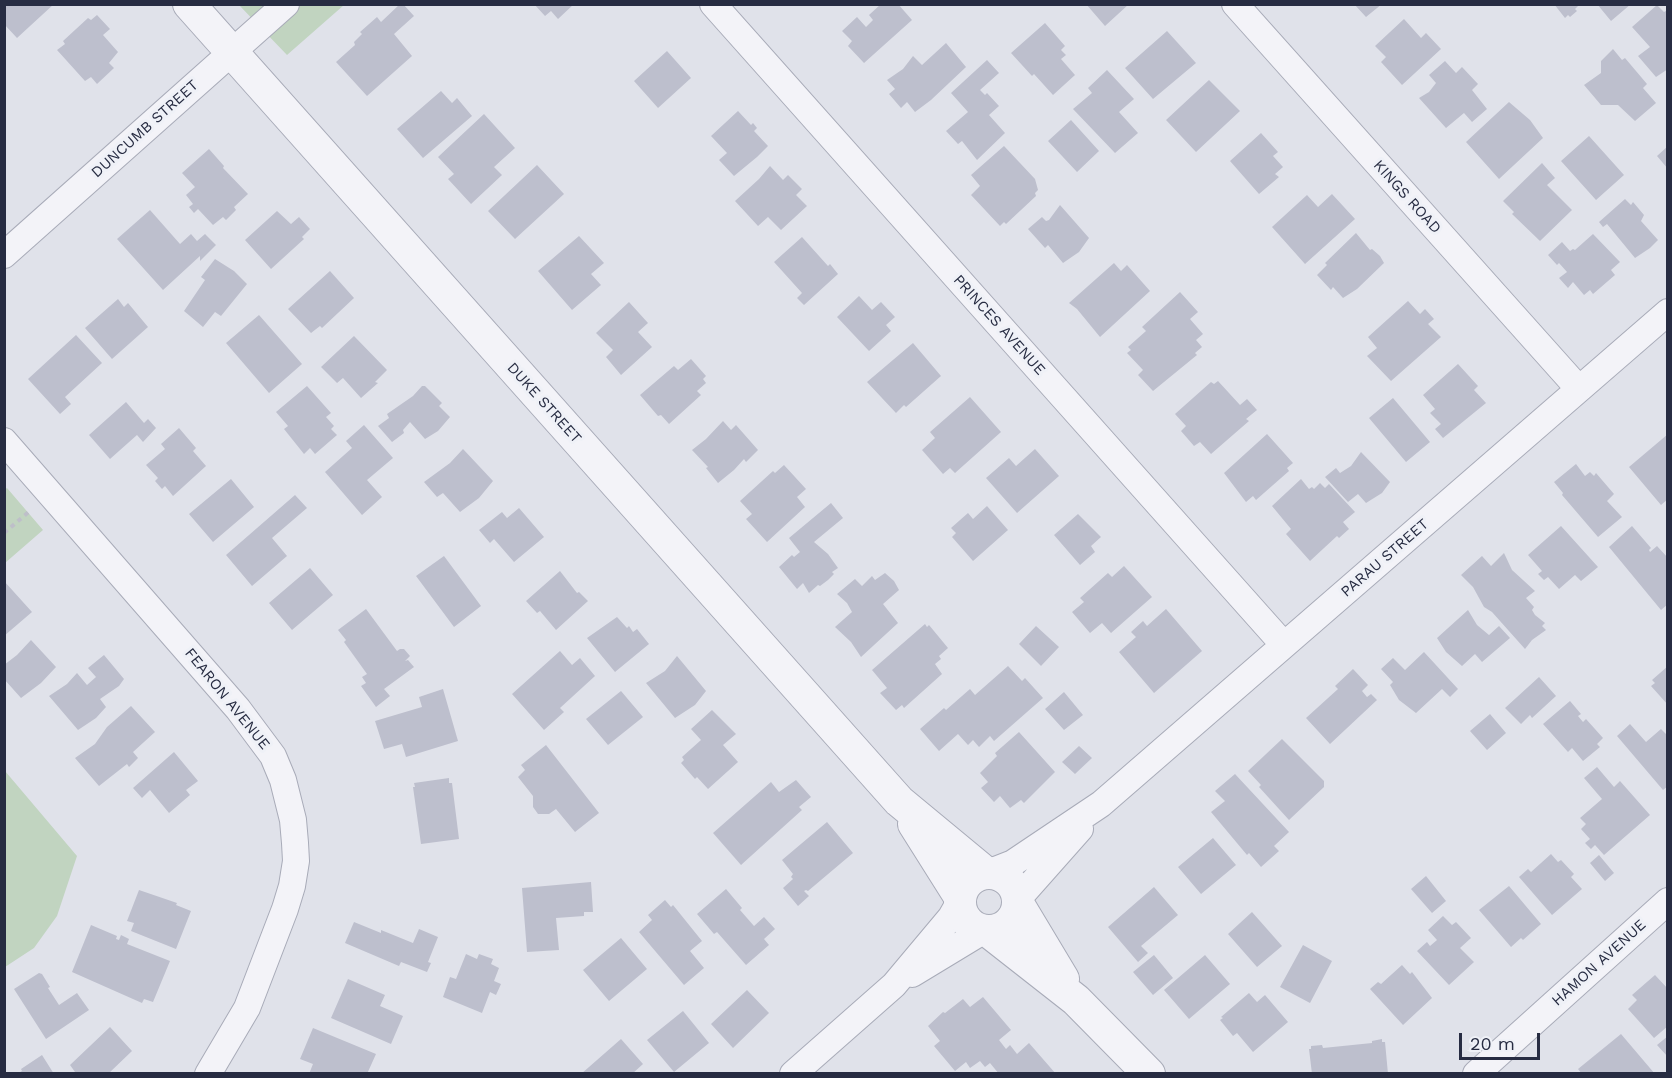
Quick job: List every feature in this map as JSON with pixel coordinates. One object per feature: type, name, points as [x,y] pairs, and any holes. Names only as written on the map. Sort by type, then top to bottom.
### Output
[{"type":"street","name":"DUKE STREET","points":[[189,4],[899,801],[988,872]]},
{"type":"street","name":"DUNCUMB STREET","points":[[4,255],[286,4]]},
{"type":"street","name":"PRINCES AVENUE","points":[[713,4],[1284,645]]},
{"type":"street","name":"KINGS ROAD","points":[[1235,4],[1579,389]]},
{"type":"street","name":"PARAU STREET","points":[[988,872],[1013,863],[1101,804],[1668,312]]},
{"type":"street","name":"FEARON AVENUE","points":[[4,441],[238,709],[273,756],[282,780],[293,820],[296,843],[296,861],[290,894],[247,1008],[208,1074]]},
{"type":"street","name":"DUKE STREET","points":[[899,801],[959,900]]},
{"type":"street","name":"PARAU STREET","points":[[1018,902],[1101,804]]},
{"type":"street","points":[[793,1074],[894,985],[951,917],[968,880],[988,872],[1000,875],[1016,889],[1018,902],[1016,915],[1009,924],[999,929],[985,931],[894,985]]},
{"type":"street","points":[[959,900],[961,912],[966,921],[985,931],[1076,1000],[1149,1074]]},
{"type":"street","name":"HAMON AVENUE","points":[[1476,1074],[1668,901]]},
{"type":"street","points":[[1018,902],[1076,1000]]},
{"type":"path","points":[[4,533],[40,504]]},
{"type":"green space","points":[[239,5],[344,5],[287,55]]},
{"type":"green space","points":[[7,488],[43,530],[5,563],[4,490]]},
{"type":"green space","points":[[5,771],[77,856],[57,916],[34,948],[5,967]]},
{"type":"building","points":[[6,4],[54,4],[17,38],[4,24]]},
{"type":"building","points":[[400,4],[403,4],[414,16],[394,34],[412,56],[367,96],[336,62],[355,45],[354,42],[362,34],[360,32],[377,17],[381,22]]},
{"type":"building","points":[[534,4],[574,4],[558,19],[551,11],[545,16]]},
{"type":"building","points":[[881,4],[890,6],[898,4],[912,20],[864,63],[848,46],[852,41],[842,31],[857,17],[866,27],[873,20],[869,15]]},
{"type":"building","points":[[1086,4],[1129,4],[1105,26]]},
{"type":"building","points":[[1354,4],[1382,4],[1366,17]]},
{"type":"building","points":[[1554,4],[1580,4],[1575,9],[1577,11],[1565,18]]},
{"type":"building","points":[[1597,4],[1631,4],[1611,21]]},
{"type":"building","points":[[1657,5],[1664,12],[1668,10],[1668,69],[1656,77],[1638,56],[1650,47],[1632,27]]},
{"type":"building","points":[[97,15],[110,29],[103,35],[118,52],[109,63],[114,68],[97,84],[91,77],[85,81],[57,50],[65,44],[63,41],[88,18],[91,20]]},
{"type":"building","points":[[1404,19],[1421,38],[1426,33],[1441,49],[1402,85],[1381,62],[1386,57],[1375,46]]},
{"type":"building","points":[[1045,23],[1065,46],[1061,50],[1066,55],[1061,59],[1075,75],[1053,95],[1011,53]]},
{"type":"building","points":[[1167,31],[1196,63],[1153,99],[1125,68]]},
{"type":"building","points":[[946,43],[966,67],[915,112],[907,102],[901,108],[889,94],[895,89],[887,80],[903,69],[913,56],[922,65]]},
{"type":"building","points":[[1613,49],[1622,60],[1625,58],[1647,84],[1643,88],[1656,103],[1635,121],[1618,105],[1601,105],[1584,85],[1601,73],[1601,61]]},
{"type":"building","points":[[667,51],[691,78],[658,108],[634,81]]},
{"type":"building","points":[[987,60],[999,73],[980,90],[985,95],[987,93],[999,106],[989,115],[1005,133],[977,160],[962,141],[958,144],[946,131],[968,112],[951,93]]},
{"type":"building","points":[[1445,61],[1456,73],[1462,67],[1478,84],[1472,90],[1487,109],[1472,122],[1464,113],[1446,128],[1419,98],[1429,92],[1436,83],[1429,75]]},
{"type":"building","points":[[1107,70],[1134,99],[1119,112],[1138,133],[1115,153],[1073,109],[1092,93],[1088,88]]},
{"type":"building","points":[[1209,80],[1240,111],[1196,152],[1166,120]]},
{"type":"building","points":[[441,91],[452,103],[457,98],[472,116],[423,158],[397,129]]},
{"type":"building","points":[[1509,102],[1530,120],[1543,138],[1499,179],[1466,142]]},
{"type":"building","points":[[738,111],[751,125],[753,123],[757,128],[754,131],[768,146],[734,176],[719,160],[727,153],[711,136]]},
{"type":"building","points":[[484,114],[515,148],[494,167],[502,175],[471,204],[448,179],[454,174],[438,157]]},
{"type":"building","points":[[1071,120],[1099,151],[1077,172],[1048,141]]},
{"type":"building","points":[[1261,133],[1278,152],[1273,156],[1283,167],[1275,174],[1279,177],[1259,194],[1230,161]]},
{"type":"building","points":[[1589,136],[1624,175],[1596,200],[1561,161]]},
{"type":"building","points":[[1004,146],[1035,179],[1038,190],[1035,193],[1036,196],[1006,224],[1004,222],[1000,226],[971,195],[980,186],[971,175]]},
{"type":"building","points":[[1668,146],[1668,169],[1657,156]]},
{"type":"building","points":[[209,149],[224,166],[223,168],[248,194],[234,207],[236,210],[226,220],[223,217],[213,225],[198,209],[194,213],[189,207],[193,204],[186,195],[195,187],[182,173]]},
{"type":"building","points":[[1542,163],[1555,178],[1547,185],[1572,210],[1540,241],[1512,214],[1514,212],[1503,201]]},
{"type":"building","points":[[537,165],[564,194],[515,239],[488,211]]},
{"type":"building","points":[[770,166],[783,180],[788,175],[802,189],[796,195],[807,206],[781,230],[768,217],[758,226],[735,201]]},
{"type":"building","points":[[1332,194],[1355,219],[1305,264],[1272,227],[1307,195],[1318,207]]},
{"type":"building","points":[[1625,199],[1631,205],[1633,202],[1644,215],[1641,221],[1658,240],[1635,258],[1607,224],[1603,227],[1599,222]]},
{"type":"building","points":[[1060,205],[1089,238],[1079,252],[1063,263],[1048,245],[1045,248],[1028,229],[1042,217],[1046,221],[1049,220]]},
{"type":"building","points":[[150,210],[180,244],[191,234],[197,241],[205,234],[216,245],[200,261],[200,256],[163,290],[117,239]]},
{"type":"building","points":[[277,211],[291,224],[299,217],[310,229],[302,237],[304,239],[271,269],[245,240]]},
{"type":"building","points":[[1356,233],[1370,250],[1372,249],[1380,256],[1384,263],[1357,289],[1343,298],[1333,287],[1331,290],[1317,275],[1327,265],[1325,263]]},
{"type":"building","points":[[1593,234],[1620,262],[1611,270],[1615,275],[1593,294],[1590,290],[1584,295],[1573,282],[1568,288],[1559,278],[1567,272],[1548,255],[1562,242],[1570,251],[1575,250]]},
{"type":"building","points":[[579,236],[604,263],[591,274],[601,285],[572,310],[538,271]]},
{"type":"building","points":[[802,237],[838,274],[804,305],[797,298],[802,293],[774,262]]},
{"type":"building","points":[[215,259],[234,271],[247,284],[221,316],[215,312],[203,327],[184,311],[205,280],[201,277]]},
{"type":"building","points":[[1114,263],[1121,271],[1127,265],[1150,291],[1100,337],[1077,309],[1069,303]]},
{"type":"building","points":[[330,271],[354,298],[322,328],[320,326],[311,333],[288,309]]},
{"type":"building","points":[[1180,292],[1198,312],[1190,319],[1203,334],[1196,340],[1202,347],[1195,353],[1197,355],[1153,391],[1138,375],[1143,370],[1127,353],[1131,350],[1128,347],[1146,331],[1142,327]]},
{"type":"building","points":[[859,296],[872,310],[881,302],[895,317],[886,325],[891,331],[869,351],[837,317]]},
{"type":"building","points":[[118,299],[124,307],[128,303],[148,327],[112,359],[85,328]]},
{"type":"building","points":[[1408,301],[1420,314],[1425,309],[1434,319],[1428,324],[1441,337],[1391,381],[1367,356],[1377,348],[1368,337]]},
{"type":"building","points":[[629,302],[648,323],[638,332],[652,347],[621,375],[606,357],[613,350],[596,333]]},
{"type":"building","points":[[259,315],[302,364],[269,393],[226,343]]},
{"type":"building","points":[[76,335],[102,363],[65,397],[71,404],[60,414],[28,379]]},
{"type":"building","points":[[354,336],[387,370],[375,382],[378,383],[361,398],[343,378],[337,383],[321,367]]},
{"type":"building","points":[[913,343],[941,376],[896,413],[867,382]]},
{"type":"building","points":[[691,359],[706,376],[703,379],[706,383],[697,391],[701,395],[669,424],[661,415],[658,416],[640,395],[674,366],[678,370]]},
{"type":"building","points":[[1458,364],[1478,386],[1474,390],[1486,403],[1443,438],[1435,429],[1441,424],[1430,413],[1435,409],[1423,395]]},
{"type":"building","points":[[1218,381],[1240,405],[1247,399],[1257,410],[1246,419],[1249,421],[1211,454],[1200,442],[1194,446],[1181,431],[1186,426],[1175,414],[1211,382],[1214,384]]},
{"type":"building","points":[[307,386],[331,413],[326,417],[334,426],[331,429],[337,435],[315,454],[310,448],[304,454],[284,429],[288,426],[276,412]]},
{"type":"building","points":[[422,386],[425,386],[442,403],[439,406],[450,417],[438,431],[425,439],[410,422],[403,430],[404,433],[392,442],[378,426],[389,418],[387,414],[413,396]]},
{"type":"building","points":[[970,397],[1001,432],[955,473],[950,468],[943,474],[922,450],[935,438],[930,432]]},
{"type":"building","points":[[1393,398],[1430,442],[1406,462],[1369,418]]},
{"type":"building","points":[[126,402],[144,423],[148,419],[156,428],[143,442],[137,435],[110,459],[89,435]]},
{"type":"building","points":[[723,421],[731,430],[736,425],[758,450],[746,462],[744,459],[718,483],[706,468],[708,467],[692,450]]},
{"type":"building","points":[[364,425],[393,458],[367,480],[382,497],[362,515],[325,472],[352,448],[346,441]]},
{"type":"building","points":[[179,428],[196,448],[193,451],[206,466],[173,496],[165,486],[162,489],[155,481],[158,478],[146,465],[165,449],[161,444]]},
{"type":"building","points":[[1267,434],[1293,463],[1287,468],[1289,471],[1256,500],[1253,496],[1246,502],[1224,473]]},
{"type":"building","points":[[1668,434],[1668,487],[1666,489],[1668,499],[1661,505],[1629,467]]},
{"type":"building","points":[[463,449],[493,481],[479,498],[460,512],[443,493],[437,497],[424,482],[450,463]]},
{"type":"building","points":[[1035,449],[1059,476],[1017,513],[986,478],[1009,458],[1016,466]]},
{"type":"building","points":[[1361,452],[1390,482],[1382,493],[1366,503],[1358,494],[1348,502],[1325,477],[1336,468],[1340,473],[1351,466]]},
{"type":"building","points":[[1576,464],[1585,476],[1590,472],[1594,476],[1596,473],[1614,494],[1607,501],[1622,517],[1598,537],[1562,495],[1563,493],[1554,482]]},
{"type":"building","points":[[784,465],[806,489],[797,497],[805,507],[767,542],[746,519],[752,514],[740,501],[773,471],[775,473]]},
{"type":"building","points":[[231,479],[254,507],[213,542],[189,514]]},
{"type":"building","points":[[1301,479],[1309,489],[1312,487],[1314,489],[1320,483],[1325,488],[1329,484],[1355,512],[1343,522],[1349,529],[1339,538],[1337,536],[1310,561],[1286,534],[1291,529],[1272,506]]},
{"type":"building","points":[[295,495],[307,508],[272,538],[287,556],[252,586],[226,555]]},
{"type":"building","points":[[831,503],[843,518],[814,542],[828,554],[838,568],[832,572],[834,574],[828,580],[809,593],[803,583],[797,589],[779,567],[792,555],[794,557],[800,552],[789,538]]},
{"type":"building","points":[[987,506],[1008,530],[973,561],[952,537],[956,533],[951,528],[968,513],[973,519]]},
{"type":"building","points":[[519,508],[544,537],[514,562],[494,539],[490,543],[479,530],[502,512],[507,518]]},
{"type":"building","points":[[1078,514],[1101,537],[1091,546],[1095,552],[1080,565],[1054,535]]},
{"type":"building","points":[[1561,526],[1598,567],[1581,581],[1575,575],[1559,589],[1548,577],[1544,580],[1538,574],[1542,571],[1528,555]]},
{"type":"building","points":[[1632,526],[1651,548],[1650,552],[1657,546],[1668,558],[1668,604],[1661,610],[1609,547]]},
{"type":"building","points":[[1504,553],[1512,570],[1535,591],[1526,598],[1534,607],[1532,610],[1535,615],[1545,623],[1542,626],[1546,630],[1532,640],[1525,649],[1492,612],[1484,607],[1473,587],[1461,575],[1482,556],[1491,566]]},
{"type":"building","points":[[444,556],[481,606],[454,627],[416,576]]},
{"type":"building","points":[[1124,566],[1152,597],[1111,633],[1102,623],[1090,633],[1072,612],[1084,602],[1080,598],[1108,573],[1112,577]]},
{"type":"building","points":[[310,568],[333,595],[292,630],[269,603]]},
{"type":"building","points":[[560,571],[577,593],[579,592],[588,601],[556,630],[540,611],[537,613],[526,601]]},
{"type":"building","points":[[885,573],[894,581],[899,590],[883,604],[898,623],[861,657],[851,642],[835,627],[852,612],[847,603],[837,594],[855,579],[862,586],[872,576],[875,580]]},
{"type":"building","points":[[4,581],[32,612],[4,636]]},
{"type":"building","points":[[366,609],[397,651],[404,649],[410,656],[405,661],[408,660],[414,667],[384,689],[390,696],[376,707],[361,686],[366,683],[362,677],[367,674],[338,630]]},
{"type":"building","points":[[1166,609],[1202,651],[1154,693],[1119,652],[1136,637],[1131,632],[1143,621],[1147,626]]},
{"type":"building","points":[[1468,610],[1477,625],[1489,635],[1499,626],[1510,638],[1482,662],[1475,654],[1462,666],[1446,652],[1437,638]]},
{"type":"building","points":[[617,617],[633,632],[637,629],[649,644],[615,672],[587,638]]},
{"type":"building","points":[[925,624],[927,627],[929,625],[948,648],[939,656],[941,659],[935,664],[942,674],[904,708],[902,705],[896,710],[880,693],[887,688],[872,670]]},
{"type":"building","points":[[1036,626],[1059,647],[1041,666],[1019,644]]},
{"type":"building","points":[[31,640],[56,667],[41,683],[21,698],[4,679],[4,665]]},
{"type":"building","points":[[560,651],[572,665],[580,658],[595,676],[560,708],[564,712],[544,730],[512,694]]},
{"type":"building","points":[[1424,652],[1458,689],[1450,697],[1442,689],[1416,713],[1399,700],[1390,685],[1393,682],[1381,669],[1393,658],[1405,670]]},
{"type":"building","points":[[104,655],[124,679],[119,686],[100,699],[106,707],[96,718],[78,730],[49,696],[67,684],[77,673],[87,685],[96,677],[88,668]]},
{"type":"building","points":[[677,656],[706,691],[695,705],[675,718],[646,683],[665,671]]},
{"type":"building","points":[[1008,666],[1022,681],[1025,678],[1043,698],[994,741],[990,736],[979,747],[973,740],[968,745],[958,734],[939,751],[920,729],[970,689],[975,695]]},
{"type":"building","points":[[1668,666],[1668,705],[1651,686],[1655,683],[1652,680]]},
{"type":"building","points":[[1353,669],[1368,685],[1362,691],[1367,697],[1371,694],[1377,700],[1330,744],[1306,718],[1338,689],[1335,686]]},
{"type":"building","points":[[1539,677],[1556,696],[1532,718],[1530,715],[1521,724],[1505,708]]},
{"type":"building","points":[[443,689],[458,741],[406,757],[402,744],[384,749],[375,721],[422,707],[419,697]]},
{"type":"building","points":[[621,691],[643,717],[608,745],[586,719]]},
{"type":"building","points":[[1064,692],[1083,715],[1064,730],[1045,709]]},
{"type":"building","points":[[1570,701],[1581,714],[1578,716],[1583,722],[1586,719],[1603,738],[1597,744],[1600,747],[1583,761],[1572,748],[1568,752],[1543,724]]},
{"type":"building","points":[[131,706],[155,732],[133,752],[138,758],[129,767],[127,764],[99,786],[75,758],[95,744],[107,727]]},
{"type":"building","points":[[712,710],[736,734],[723,745],[738,762],[708,789],[697,777],[695,779],[681,763],[684,760],[682,757],[701,740],[691,729]]},
{"type":"building","points":[[1490,714],[1506,733],[1487,750],[1470,731]]},
{"type":"building","points":[[1630,724],[1646,742],[1661,729],[1668,736],[1668,786],[1663,790],[1617,736]]},
{"type":"building","points":[[1019,732],[1055,772],[1024,803],[1021,800],[1010,808],[1000,796],[994,802],[981,788],[988,782],[980,773],[997,756],[995,753]]},
{"type":"building","points":[[1282,739],[1324,781],[1324,787],[1289,820],[1259,787],[1261,785],[1248,771]]},
{"type":"building","points":[[546,745],[599,813],[575,832],[556,809],[549,814],[538,814],[533,807],[533,796],[518,777],[525,770],[521,765]]},
{"type":"building","points":[[1079,746],[1092,758],[1075,774],[1062,762]]},
{"type":"building","points":[[174,752],[198,781],[186,790],[190,795],[169,813],[150,790],[142,798],[133,788]]},
{"type":"building","points":[[1597,767],[1614,787],[1620,781],[1650,815],[1604,855],[1595,845],[1591,849],[1585,843],[1590,839],[1581,829],[1586,824],[1580,818],[1602,799],[1584,778]]},
{"type":"building","points":[[1235,774],[1289,832],[1274,846],[1279,851],[1261,867],[1249,853],[1247,855],[1211,812],[1225,801],[1215,791]]},
{"type":"building","points":[[449,778],[449,783],[452,783],[459,839],[421,844],[414,783]]},
{"type":"building","points":[[796,780],[811,797],[799,807],[802,810],[741,865],[713,833],[771,782],[779,792]]},
{"type":"building","points":[[827,822],[853,853],[808,891],[804,891],[809,896],[798,906],[783,888],[793,879],[791,877],[793,874],[782,860]]},
{"type":"building","points":[[1213,838],[1236,865],[1201,894],[1178,867]]},
{"type":"building","points":[[1551,854],[1558,862],[1561,860],[1574,874],[1571,877],[1582,889],[1552,915],[1519,877],[1528,869],[1531,872]]},
{"type":"building","points":[[1599,855],[1614,873],[1605,881],[1590,863]]},
{"type":"building","points":[[1426,876],[1446,901],[1432,913],[1411,889]]},
{"type":"building","points":[[591,882],[593,912],[584,912],[584,916],[556,918],[559,950],[527,952],[522,888]]},
{"type":"building","points":[[1509,886],[1541,924],[1511,947],[1479,910]]},
{"type":"building","points":[[1154,887],[1178,915],[1141,946],[1148,953],[1138,962],[1108,927]]},
{"type":"building","points":[[726,889],[754,926],[764,917],[775,929],[764,939],[769,945],[746,965],[717,932],[714,934],[697,914]]},
{"type":"building","points":[[139,890],[177,903],[176,905],[191,911],[176,949],[131,931],[134,923],[127,921]]},
{"type":"building","points":[[665,900],[671,907],[673,905],[702,941],[690,951],[704,968],[684,985],[639,932],[652,920],[648,915]]},
{"type":"building","points":[[1252,912],[1282,946],[1257,967],[1228,934]]},
{"type":"building","points":[[1443,916],[1452,925],[1456,922],[1471,938],[1460,948],[1474,962],[1449,985],[1417,951],[1427,942],[1430,946],[1437,940],[1428,930]]},
{"type":"building","points":[[354,922],[413,943],[419,929],[438,937],[428,962],[431,963],[427,972],[401,962],[399,966],[345,943]]},
{"type":"building","points":[[91,925],[117,936],[116,939],[119,940],[121,935],[129,939],[127,944],[170,961],[153,1002],[144,999],[142,1003],[72,972]]},
{"type":"building","points":[[621,938],[647,969],[609,1001],[583,970]]},
{"type":"building","points":[[1303,945],[1332,961],[1310,1003],[1280,987]]},
{"type":"building","points":[[466,954],[477,959],[479,954],[493,959],[491,964],[499,968],[494,981],[501,984],[496,995],[490,992],[482,1013],[443,997],[450,977],[456,979]]},
{"type":"building","points":[[1154,955],[1173,978],[1153,995],[1133,972]]},
{"type":"building","points":[[1205,955],[1230,984],[1189,1019],[1164,990]]},
{"type":"building","points":[[1402,965],[1410,974],[1412,972],[1432,998],[1403,1025],[1370,989],[1378,982],[1381,984]]},
{"type":"building","points":[[39,973],[42,974],[59,1005],[77,993],[89,1010],[46,1039],[14,989]]},
{"type":"building","points":[[1655,975],[1668,989],[1666,998],[1668,1000],[1668,1026],[1654,1038],[1628,1009],[1637,1000],[1632,995]]},
{"type":"building","points":[[348,979],[385,995],[380,1006],[403,1016],[391,1044],[331,1018]]},
{"type":"building","points":[[747,990],[769,1013],[733,1048],[711,1024]]},
{"type":"building","points":[[1249,993],[1257,1002],[1265,995],[1288,1022],[1253,1052],[1237,1033],[1233,1036],[1220,1020]]},
{"type":"building","points":[[983,997],[1011,1030],[999,1040],[1006,1049],[1010,1045],[1017,1054],[1029,1043],[1056,1074],[999,1074],[990,1063],[985,1067],[980,1061],[970,1068],[966,1062],[955,1071],[934,1046],[940,1041],[928,1026],[943,1012],[945,1013],[963,999],[970,1007]]},
{"type":"building","points":[[683,1011],[709,1043],[674,1072],[647,1040]]},
{"type":"building","points":[[110,1027],[132,1051],[108,1074],[78,1074],[75,1072],[70,1065]]},
{"type":"building","points":[[313,1028],[376,1054],[367,1074],[309,1074],[313,1064],[300,1059]]},
{"type":"building","points":[[1621,1034],[1655,1074],[1582,1074],[1578,1069]]},
{"type":"building","points":[[1668,1036],[1668,1057],[1657,1045]]},
{"type":"building","points":[[621,1039],[643,1064],[632,1074],[581,1074]]},
{"type":"building","points":[[1382,1039],[1382,1042],[1385,1042],[1388,1074],[1312,1074],[1309,1049],[1311,1046],[1322,1045],[1323,1048],[1372,1043],[1372,1041]]},
{"type":"building","points":[[42,1055],[54,1074],[17,1074],[22,1071],[21,1069]]}]
